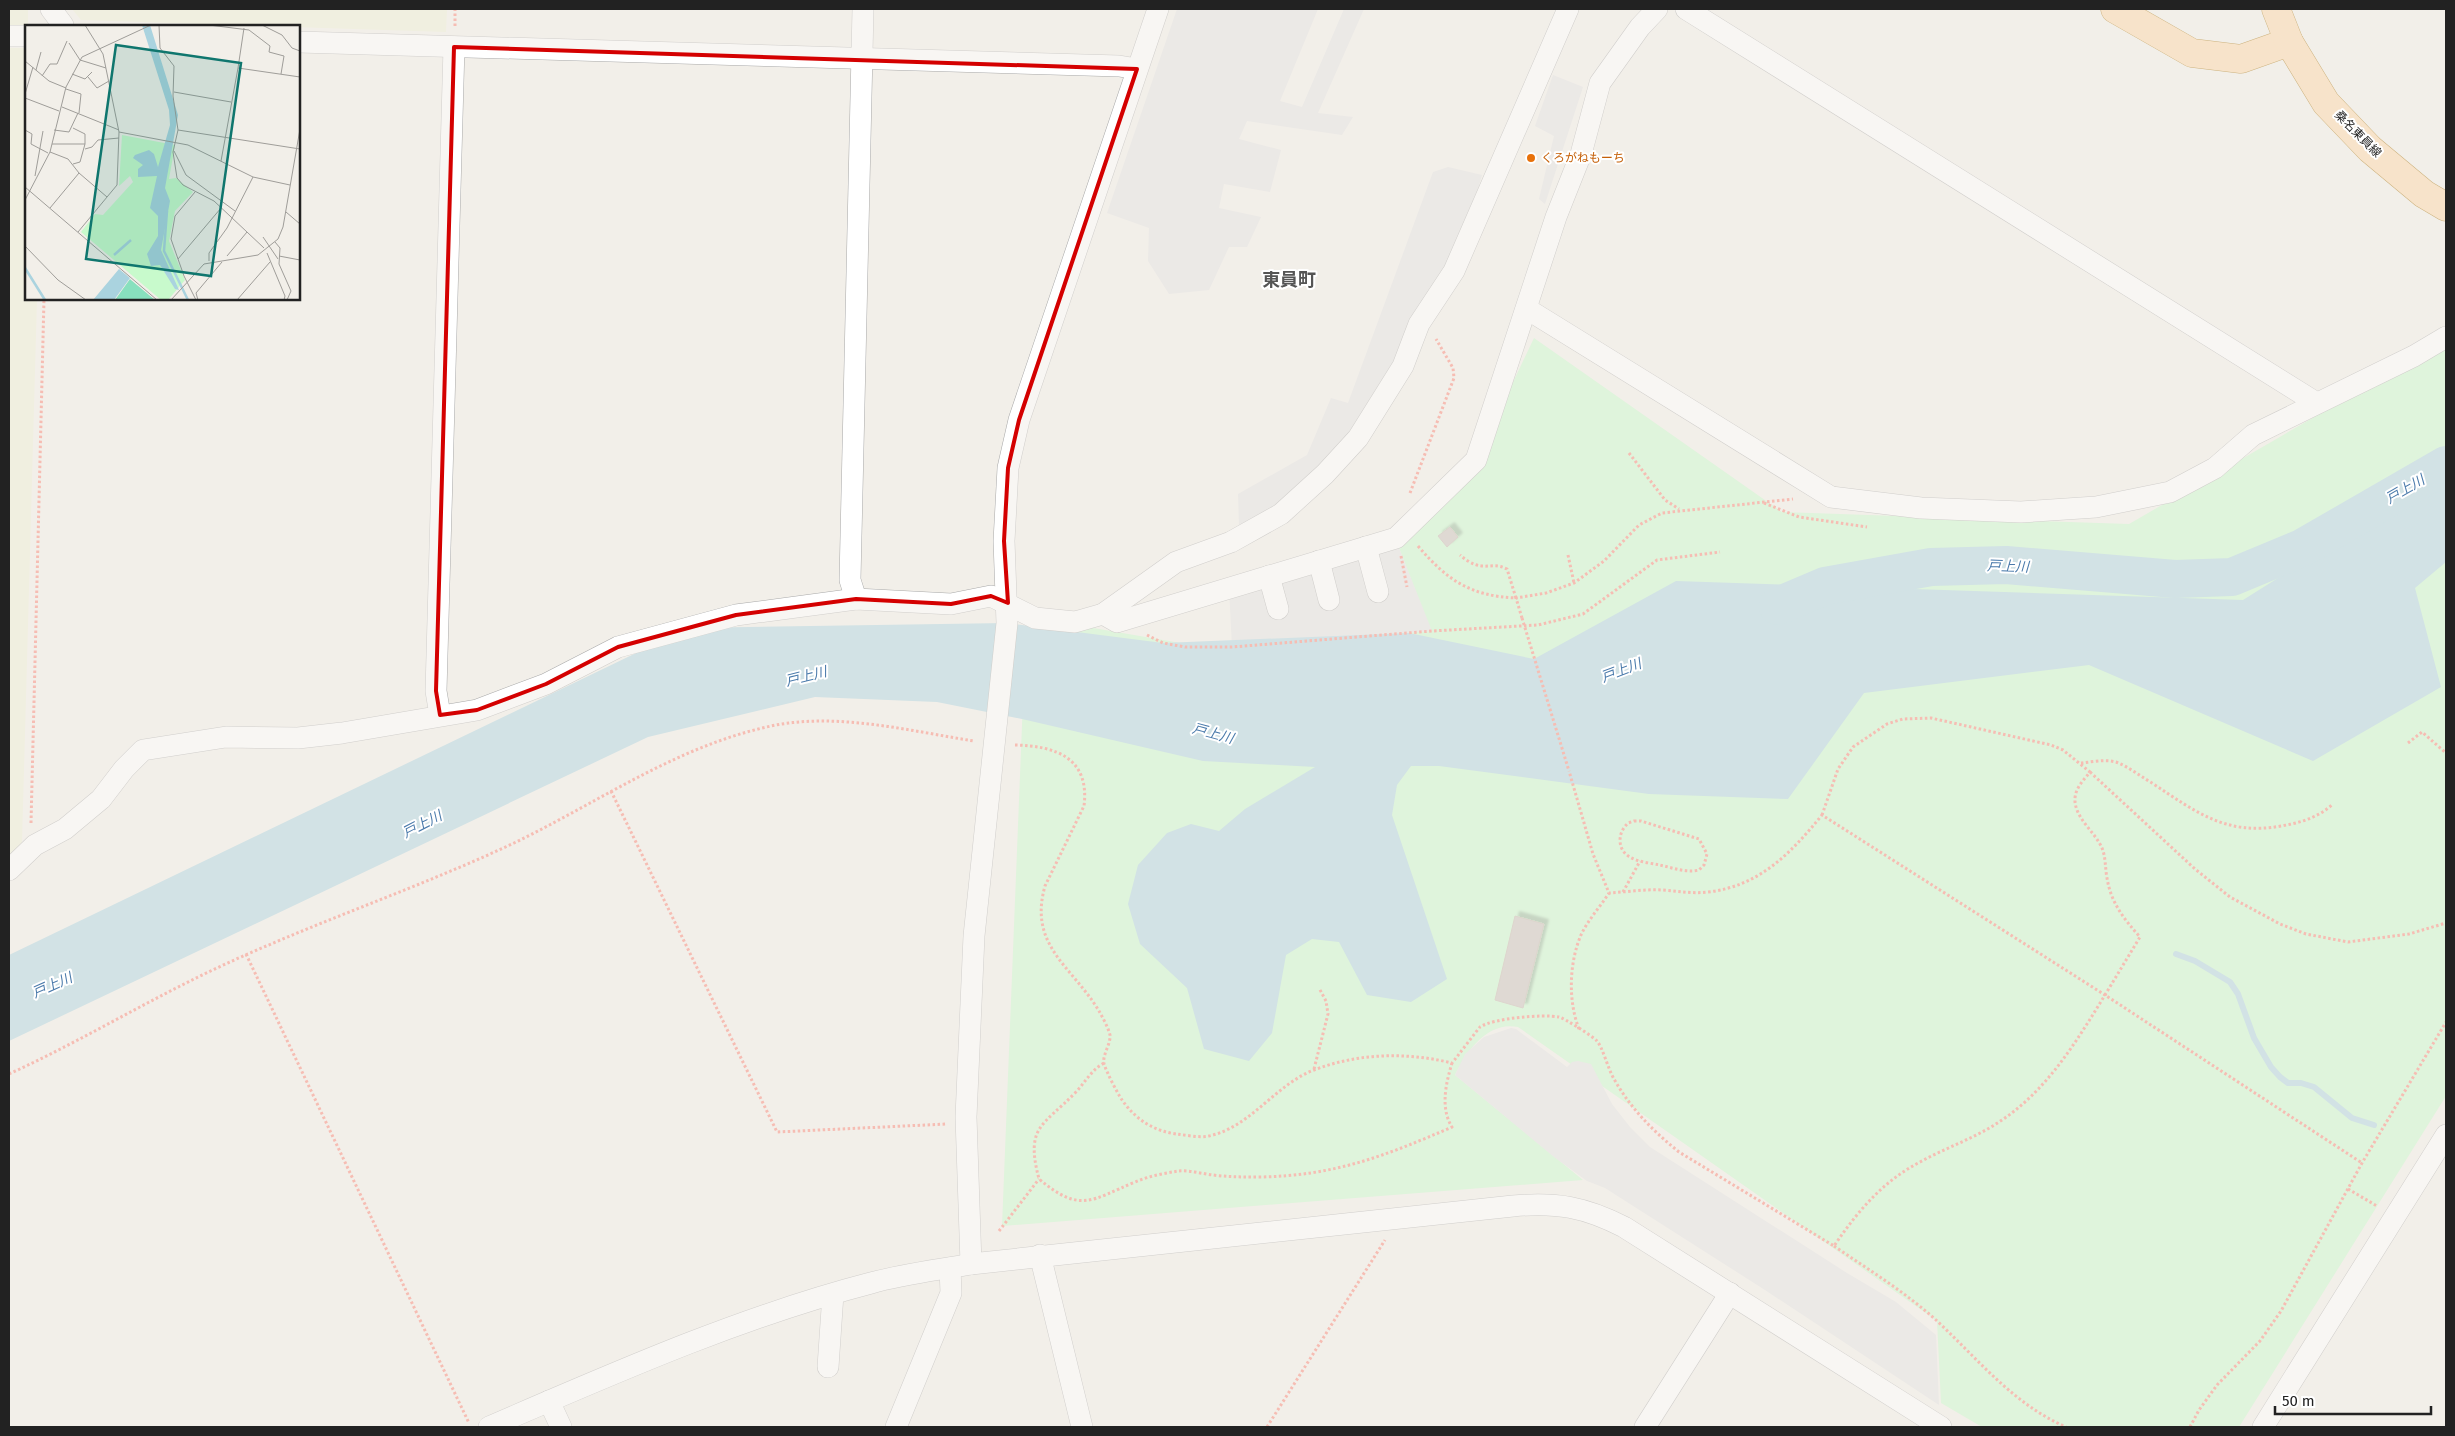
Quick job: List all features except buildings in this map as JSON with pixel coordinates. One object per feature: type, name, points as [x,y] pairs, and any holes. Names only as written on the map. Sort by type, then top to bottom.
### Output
[{"type":"main road","points":[[2114,9],[2192,54],[2241,59],[2289,42]]},
{"type":"main road","name":"桑名東員線","points":[[2276,9],[2289,42],[2332,110],[2370,149],[2424,194],[2446,207]]},
{"type":"street","points":[[856,599],[850,580],[863,9]]},
{"type":"street","points":[[971,1264],[966,1124],[974,936],[1007,613],[1004,541],[1008,468],[1019,420],[1158,9]]},
{"type":"street","points":[[1110,618],[1176,562],[1231,542],[1281,514],[1325,474],[1358,438],[1403,366],[1418,324],[1454,271],[1568,9]]},
{"type":"street","points":[[9,870],[35,845],[65,829],[101,799],[124,769],[143,750],[226,738],[298,738],[477,710],[546,684],[618,647],[736,615],[856,599],[951,604],[991,596],[1007,613],[1076,622],[1110,618],[1269,576],[1396,538],[1476,460],[1556,217],[1581,154],[1600,83],[1640,26],[1657,9]]},
{"type":"street","points":[[1686,9],[2315,402]]},
{"type":"street","points":[[9,36],[25,36]]},
{"type":"street","points":[[300,42],[1118,66],[1137,69]]},
{"type":"street","points":[[440,715],[436,691],[454,46]]},
{"type":"street","points":[[1527,309],[1831,497],[1921,508],[2021,512],[2096,507],[2170,492],[2215,468],[2253,435],[2315,402],[2414,356],[2446,337]]},
{"type":"street","points":[[1366,547],[1378,592]]},
{"type":"street","points":[[1319,561],[1330,600]]},
{"type":"street","points":[[1269,576],[1278,609]]},
{"type":"street","points":[[2263,1427],[2446,1135]]},
{"type":"street","points":[[488,1427],[690,1344],[872,1282],[971,1264],[1040,1255],[1534,1204],[1572,1206],[1604,1217],[1624,1227],[1941,1427]]},
{"type":"street","points":[[1040,1255],[1082,1427]]},
{"type":"street","points":[[896,1427],[950,1293],[950,1268]]},
{"type":"street","points":[[1645,1427],[1730,1293]]},
{"type":"street","points":[[828,1367],[833,1294]]},
{"type":"street","points":[[548,1401],[561,1427]]},
{"type":"path","points":[[35,845],[31,830],[44,300]]},
{"type":"path","points":[[1629,453],[1664,500],[1679,509]]},
{"type":"path","points":[[1516,598],[1546,593],[1574,583],[1604,561],[1639,525],[1662,513],[1679,509],[1764,503],[1826,494]]},
{"type":"path","points":[[1764,503],[1799,517],[1867,527]]},
{"type":"path","points":[[1399,548],[1407,587]]},
{"type":"path","points":[[1110,618],[1163,643],[1195,647],[1232,647],[1440,630],[1538,625],[1583,614],[1656,560],[1720,552]]},
{"type":"path","points":[[1460,554],[1478,566],[1501,566],[1507,569],[1593,854],[1609,893]]},
{"type":"path","points":[[1568,555],[1574,583]]},
{"type":"path","points":[[1609,893],[1661,890],[1682,893],[1707,892],[1743,883],[1760,875],[1795,848],[1822,815],[1838,769],[1854,747],[1888,724],[1903,719],[1931,718],[2051,745],[2064,750],[2081,763],[2195,869],[2230,897],[2280,924],[2306,934],[2348,942],[2409,934],[2446,922]]},
{"type":"path","points":[[9,1074],[246,954],[498,850],[697,748],[742,733],[807,721],[994,737],[1039,746],[1067,758],[1084,777],[1086,792],[1084,806],[1045,886],[1041,899],[1040,919],[1043,931],[1056,957],[1093,1001],[1103,1018],[1110,1036],[1104,1063],[1116,1091],[1134,1114],[1162,1132],[1190,1136],[1208,1136],[1243,1120],[1299,1077],[1344,1060],[1379,1055],[1435,1059],[1452,1063]]},
{"type":"path","points":[[2408,743],[2422,732],[2446,753]]},
{"type":"path","points":[[2081,763],[2114,762],[2128,767],[2201,815],[2235,828],[2270,828],[2291,824],[2310,819],[2333,804]]},
{"type":"path","points":[[1834,1246],[1853,1218],[1894,1178],[1920,1162],[1969,1140],[2003,1120],[2043,1086],[2065,1059],[2140,938],[2117,909],[2111,895],[2106,860],[2102,847],[2078,812],[2075,801],[2077,790],[2090,772]]},
{"type":"path","points":[[611,792],[777,1132],[966,1124]]},
{"type":"path","points":[[1822,815],[2105,995],[2362,1163]]},
{"type":"path","points":[[1641,821],[1694,836],[1703,842],[1707,854],[1704,865],[1693,872],[1640,861],[1627,856],[1621,848],[1620,840],[1624,828],[1634,822],[1641,821]]},
{"type":"path","points":[[1622,892],[1640,861]]},
{"type":"path","points":[[1579,1030],[1572,1004],[1576,951],[1582,934],[1609,893]]},
{"type":"path","points":[[246,954],[471,1427]]},
{"type":"path","points":[[1314,1070],[1328,1014],[1326,1001],[1319,988]]},
{"type":"path","points":[[1104,1063],[1092,1070],[1081,1087],[1046,1117],[1040,1126],[1034,1150],[1039,1178],[1068,1198],[1086,1201],[1097,1200],[1144,1179],[1182,1170],[1232,1177],[1264,1177],[1317,1174],[1355,1165],[1452,1127],[1446,1110],[1445,1086],[1452,1063],[1480,1027],[1517,1018],[1558,1017],[1568,1020],[1579,1030],[1597,1041],[1613,1078],[1628,1102],[1664,1140],[1679,1152],[1834,1246],[1912,1298],[2012,1394],[2031,1409],[2066,1427]]},
{"type":"path","points":[[2190,1427],[2218,1385],[2260,1341],[2282,1311],[2362,1163],[2446,1022]]},
{"type":"path","points":[[999,1231],[1039,1178]]},
{"type":"path","points":[[2348,1189],[2367,1200]]},
{"type":"path","points":[[1267,1427],[1388,1235],[1392,1218]]},
{"type":"highlighted area","points":[[454,47],[1137,69],[1019,420],[1008,468],[1004,541],[1008,603],[991,596],[951,604],[856,599],[736,615],[618,647],[546,684],[477,710],[440,715],[436,691]]},
{"type":"green space","points":[[9,9],[28,9],[28,25],[9,28]]},
{"type":"green space","points":[[72,9],[447,9],[446,32],[300,27],[300,25],[233,25],[81,20]]},
{"type":"green space","points":[[9,48],[25,48],[25,300],[37,300],[22,843],[9,862]]},
{"type":"green space","points":[[1534,338],[1782,512],[2129,524],[2446,341],[2446,1096],[2239,1427],[1982,1427],[1941,1403],[1937,1321],[1518,1027],[1507,1026],[1488,1033],[1472,1048],[1455,1075],[1583,1180],[1002,1226],[1023,700],[1035,618],[1204,647],[1431,631],[1399,548],[1476,460]]},
{"type":"shaded area","points":[[1177,9],[1318,9],[1280,101],[1302,107],[1344,9],[1364,9],[1318,113],[1353,117],[1342,135],[1247,121],[1239,139],[1281,150],[1270,192],[1224,184],[1219,208],[1261,217],[1247,247],[1229,247],[1209,290],[1169,294],[1148,261],[1149,228],[1107,213]]},
{"type":"shaded area","points":[[1553,75],[1583,87],[1545,204],[1539,199],[1554,136],[1535,126]]},
{"type":"shaded area","points":[[1448,167],[1482,175],[1454,271],[1344,444],[1273,509],[1239,525],[1238,494],[1307,455],[1331,398],[1348,403],[1433,172]]},
{"type":"shaded area","points":[[1399,548],[1432,631],[1232,647],[1229,588]]},
{"type":"shaded area","points":[[1511,1028],[1516,1029],[1567,1067],[1572,1062],[1578,1061],[1591,1064],[1612,1104],[1630,1127],[1650,1147],[1847,1273],[1896,1302],[1936,1335],[1939,1405],[1765,1290],[1605,1188],[1587,1181],[1554,1157],[1455,1075],[1465,1054],[1484,1037]]},
{"type":"water","points":[[2446,473],[2446,562],[2415,588],[2441,687],[2313,761],[2089,665],[1864,693],[1788,799],[1649,794],[1439,766],[1411,766],[1397,785],[1392,815],[1447,979],[1411,1002],[1367,995],[1339,942],[1312,939],[1286,955],[1272,1033],[1249,1061],[1204,1049],[1187,988],[1140,944],[1128,904],[1138,865],[1167,833],[1191,824],[1219,831],[1245,809],[1315,767],[1203,761],[1022,719],[937,702],[815,697],[648,737],[9,1041],[9,955],[688,628],[1007,623],[1163,643],[1409,633],[1534,659],[1676,581],[2243,600]]},
{"type":"waterway","name":"戸上川","points":[[1778,606],[1825,586],[1931,567],[2006,565],[2175,579],[2232,577],[2302,548],[2446,465]]},
{"type":"waterway","points":[[2176,954],[2195,961],[2230,982],[2238,994],[2254,1038],[2271,1067],[2280,1077],[2288,1083],[2301,1083],[2314,1087],[2352,1118],[2374,1125]]},
{"type":"place","name":"くろがねもーち","points":[[1531,158]]},
{"type":"district","name":"東員町","points":[[1289,280]]}]
